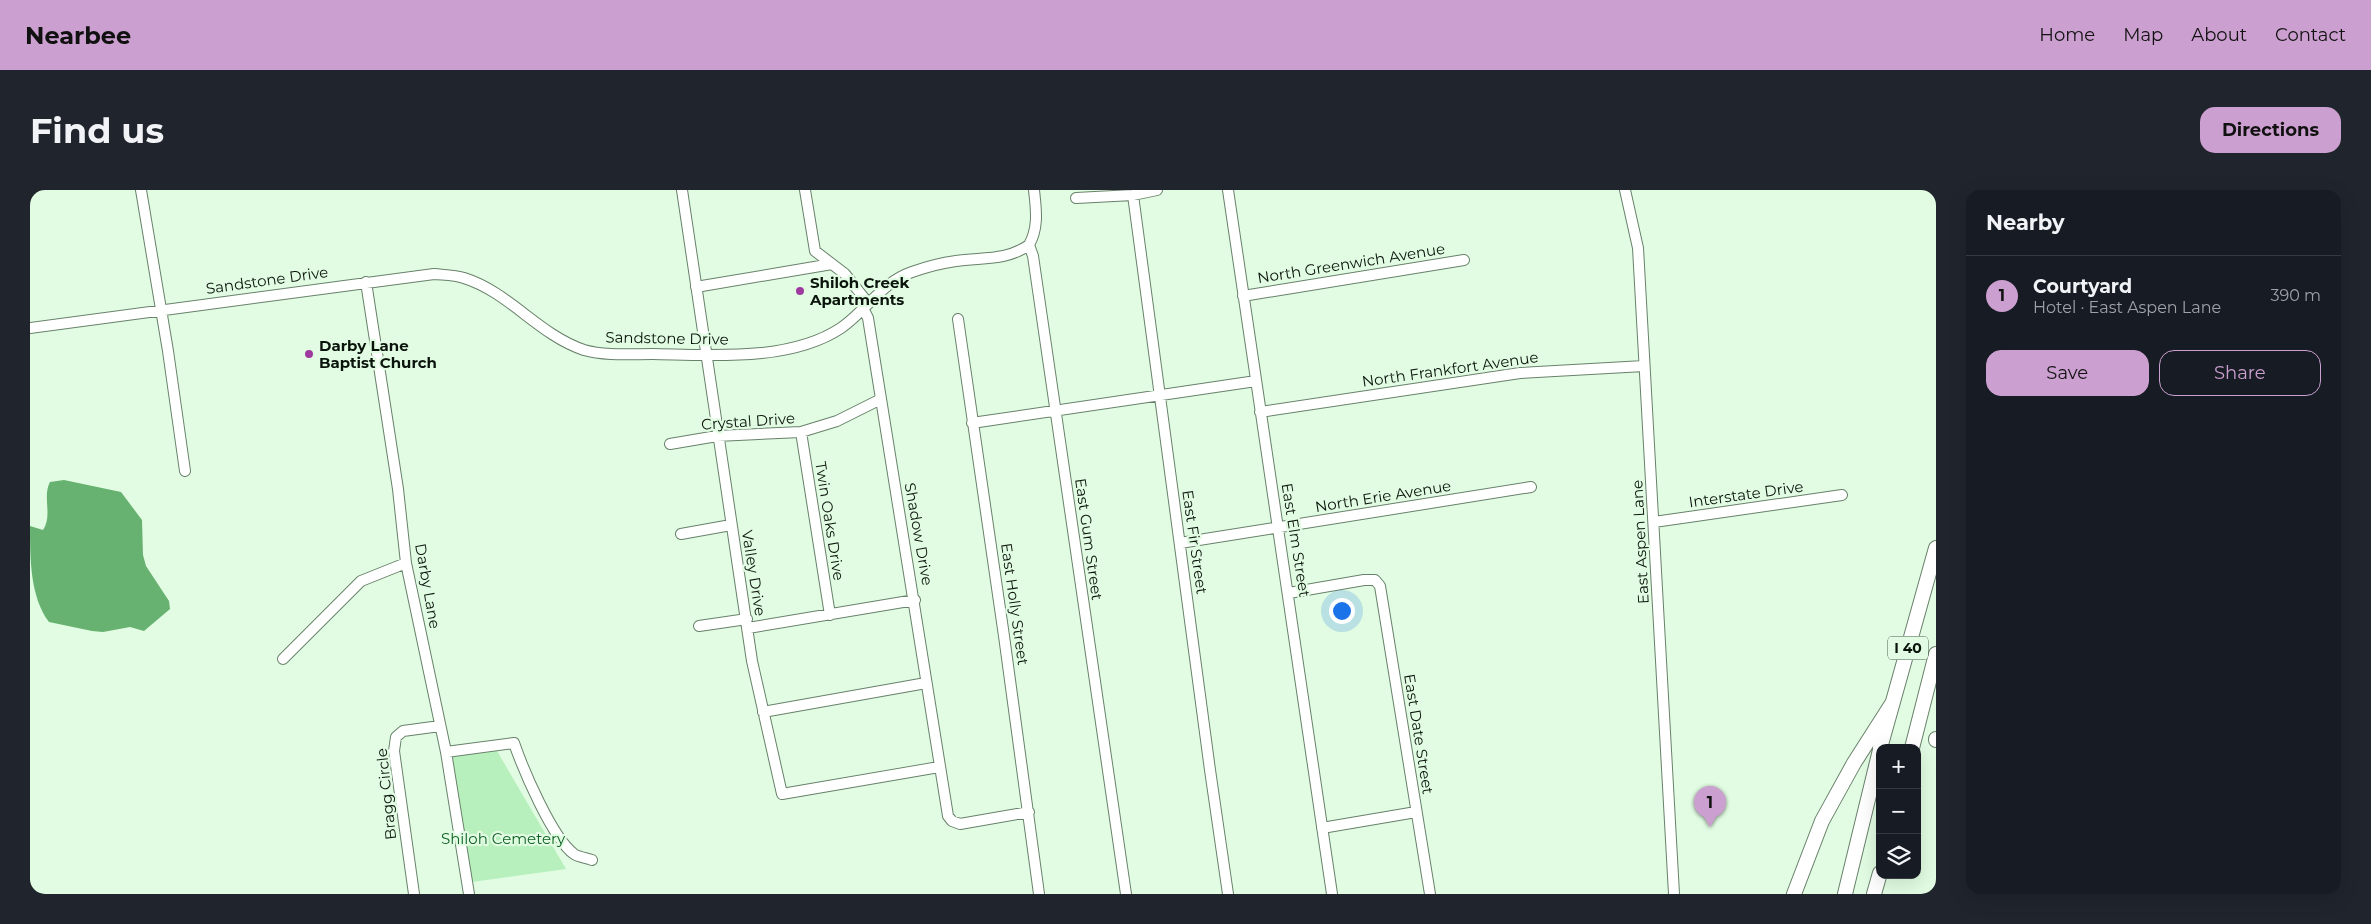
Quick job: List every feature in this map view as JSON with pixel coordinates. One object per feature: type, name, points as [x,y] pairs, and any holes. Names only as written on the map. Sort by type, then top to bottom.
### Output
[{"type":"highway","name":"I 40","points":[[1881,744],[1936,548]]},
{"type":"highway","name":"I 40","points":[[1913,744],[1936,654]]},
{"type":"highway","points":[[1794,894],[1822,821],[1854,763],[1893,702]]},
{"type":"highway","name":"I 40","points":[[1845,894],[1876,766]]},
{"type":"highway","points":[[1874,894],[1878,879]]},
{"type":"street","points":[[141,190],[185,471]]},
{"type":"street","name":"Valley Drive","points":[[682,190],[717,436],[747,623],[763,712],[782,794],[939,767]]},
{"type":"street","points":[[805,190],[815,251],[845,274],[866,306]]},
{"type":"street","points":[[1029,245],[1033,238],[1037,220],[1034,190]]},
{"type":"street","points":[[1076,198],[1133,195],[1156,190]]},
{"type":"street","name":"East Elm Street","points":[[1228,190],[1332,894]]},
{"type":"street","name":"East Aspen Lane","points":[[1625,190],[1638,248],[1674,894]]},
{"type":"street","name":"East Fir Street","points":[[1133,195],[1228,894]]},
{"type":"street","name":"Sandstone Drive","points":[[30,328],[160,309],[434,274],[463,278],[486,288],[562,341],[586,350],[612,354],[705,355],[770,351],[809,343],[842,327],[898,278],[911,272],[957,261],[993,259],[1020,251],[1029,245]]},
{"type":"street","name":"East Gum Street","points":[[1029,245],[1033,256],[1126,894]]},
{"type":"street","name":"North Greenwich Avenue","points":[[1243,296],[1464,260]]},
{"type":"street","points":[[696,287],[832,264]]},
{"type":"street","name":"Darby Lane","points":[[366,282],[398,489],[406,564],[446,752],[469,894]]},
{"type":"street","name":"Shadow Drive","points":[[866,306],[915,600],[926,683],[948,816],[952,821],[960,824],[1029,812]]},
{"type":"street","name":"East Holly Street","points":[[958,319],[1029,812],[1039,894]]},
{"type":"street","name":"North Frankfort Avenue","points":[[1260,412],[1520,373],[1644,366]]},
{"type":"street","points":[[972,423],[1256,381]]},
{"type":"street","name":"Crystal Drive","points":[[670,444],[717,436],[802,432],[837,421],[881,399]]},
{"type":"street","name":"Twin Oaks Drive","points":[[802,432],[830,616]]},
{"type":"street","name":"North Erie Avenue","points":[[1180,543],[1531,487]]},
{"type":"street","name":"Interstate Drive","points":[[1654,522],[1842,495]]},
{"type":"street","points":[[681,534],[731,525]]},
{"type":"street","points":[[283,659],[361,581],[406,564]]},
{"type":"street","name":"East Date Street","points":[[1289,593],[1364,580],[1375,580],[1380,586],[1430,894]]},
{"type":"street","points":[[699,626],[830,616],[915,600]]},
{"type":"street","points":[[763,712],[926,683]]},
{"type":"street","name":"Bragg Circle","points":[[414,894],[394,751],[396,736],[403,731],[440,726]]},
{"type":"street","points":[[446,752],[514,743],[525,776],[557,833],[574,854],[592,860]]},
{"type":"street","points":[[1322,828],[1416,812]]},
{"type":"green space","name":"Shiloh Cemetery","points":[[497,751],[566,869],[472,882],[452,757]]},
{"type":"shaded area","points":[[64,480],[121,492],[142,520],[143,555],[146,566],[169,601],[170,609],[144,631],[130,627],[103,632],[92,631],[49,622],[43,612],[32,577],[30,526],[43,530],[47,518],[47,494],[50,482]]},
{"type":"place","name":"Shiloh Creek Apartments","points":[[800,291]]},
{"type":"place","name":"Darby Lane Baptist Church","points":[[309,354]]},
{"type":"place","name":"Courtyard","points":[[1710,827]]}]
